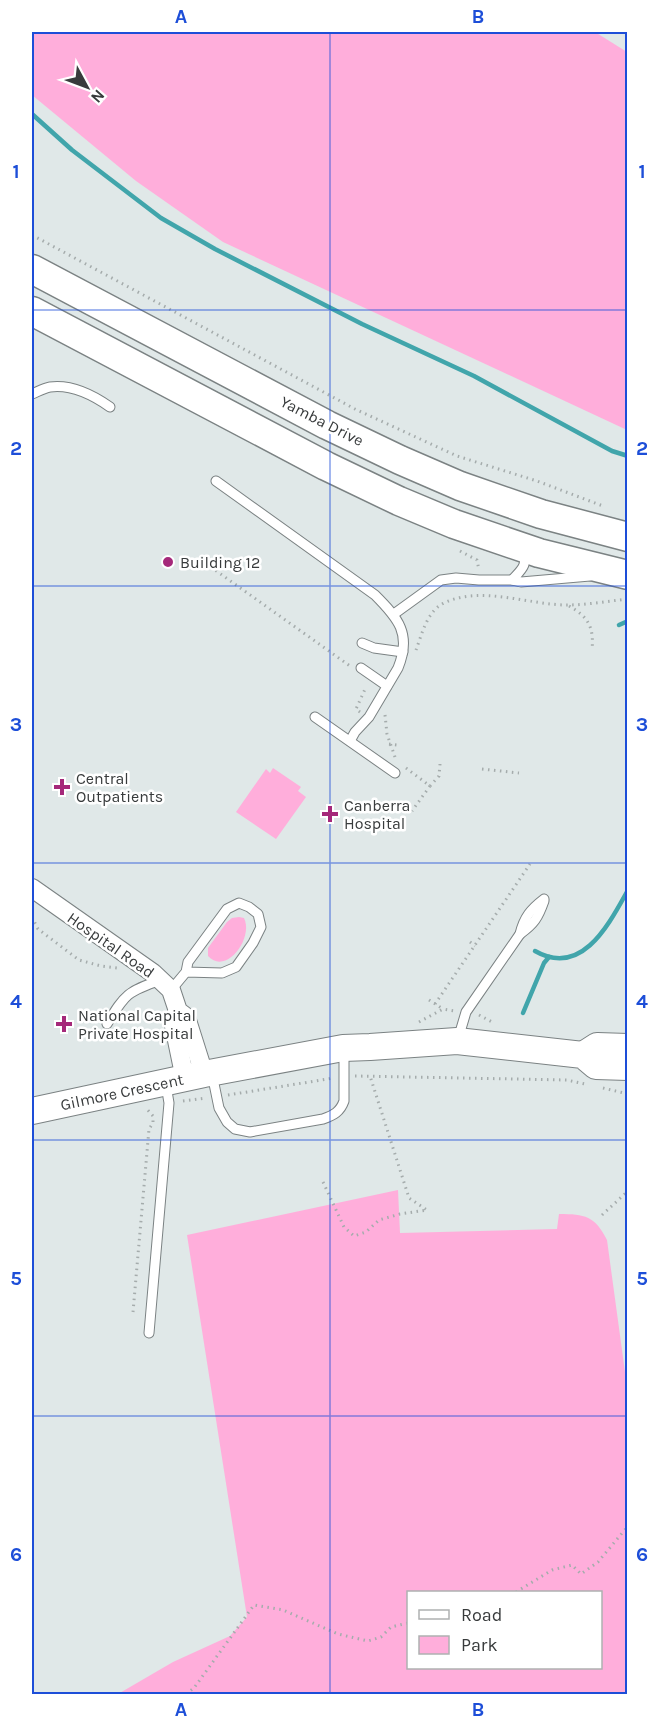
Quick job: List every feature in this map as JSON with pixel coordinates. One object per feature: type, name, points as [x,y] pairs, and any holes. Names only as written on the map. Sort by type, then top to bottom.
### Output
[{"type":"main road","name":"Yamba Drive","points":[[32,269],[327,425],[400,460],[460,486],[541,514],[627,537]]},
{"type":"main road","points":[[32,311],[399,501],[509,544],[620,574]]},
{"type":"street","name":"Hospital Road","points":[[32,888],[166,985],[178,1011],[186,1017],[192,1085]]},
{"type":"street","name":"Gilmore Crescent","points":[[32,1111],[192,1085],[344,1048],[457,1041],[583,1055],[596,1066],[627,1067]]},
{"type":"street","name":"Gilmore Crescent","points":[[583,1055],[597,1046],[627,1047]]},
{"type":"lane","points":[[32,394],[50,387],[74,388],[110,407]]},
{"type":"lane","points":[[216,481],[375,595],[394,614],[399,623],[404,652],[398,668],[369,717],[350,741]]},
{"type":"lane","points":[[509,544],[524,554],[526,560],[512,580]]},
{"type":"lane","points":[[394,614],[441,580],[456,578],[520,582],[620,574]]},
{"type":"lane","points":[[362,642],[374,648],[404,652]]},
{"type":"lane","points":[[356,668],[387,686]]},
{"type":"lane","points":[[315,717],[395,773]]},
{"type":"lane","points":[[107,1024],[122,999],[131,992],[166,985],[186,972],[222,973],[236,967],[261,927],[258,914],[239,903],[227,909],[188,962],[186,972]]},
{"type":"lane","points":[[457,1041],[466,1012],[520,934]]},
{"type":"lane","points":[[192,1085],[219,1108],[227,1122],[235,1129],[250,1132],[323,1119],[333,1116],[341,1109],[344,1101],[342,1076],[344,1048]]},
{"type":"lane","points":[[149,1333],[192,1085]]},
{"type":"path","points":[[32,235],[355,409],[457,456],[537,481],[607,507]]},
{"type":"path","points":[[201,560],[356,668]]},
{"type":"path","points":[[416,650],[426,621],[442,603],[468,596],[480,595],[567,605],[627,599]]},
{"type":"path","points":[[567,605],[585,617],[592,634],[592,650]]},
{"type":"path","points":[[388,706],[385,715],[389,744],[398,763],[430,786]]},
{"type":"path","points":[[389,744],[398,745]]},
{"type":"path","points":[[412,811],[439,776],[440,764]]},
{"type":"path","points":[[482,769],[519,773]]},
{"type":"path","points":[[435,1004],[531,864]]},
{"type":"path","points":[[510,885],[514,888]]},
{"type":"path","points":[[32,917],[38,929],[79,960],[120,968]]},
{"type":"path","points":[[470,942],[475,946]]},
{"type":"path","points":[[429,1000],[443,1010]]},
{"type":"path","points":[[338,1084],[342,1076]]},
{"type":"path","points":[[133,1312],[149,1129],[153,1123],[153,1116],[143,1108],[192,1085],[342,1076],[567,1080],[587,1084]]},
{"type":"path","points":[[323,1182],[344,1227],[354,1236],[366,1232],[379,1220],[427,1210],[409,1198],[370,1076]]},
{"type":"path","points":[[597,1087],[627,1094]]},
{"type":"path","points":[[602,1215],[627,1191]]},
{"type":"path","points":[[519,1591],[552,1570],[572,1565],[580,1574],[598,1562],[627,1526]]},
{"type":"path","points":[[186,1695],[194,1688],[254,1605],[283,1610],[338,1634],[368,1641],[381,1637],[390,1627],[407,1623]]},
{"type":"green space","points":[[32,32],[595,32],[627,52],[627,430],[223,242],[136,181],[32,95]]},
{"type":"green space","points":[[273,768],[301,787],[298,791],[306,797],[276,839],[236,812],[266,769],[270,773]]},
{"type":"green space","points":[[239,917],[244,918],[246,926],[242,944],[230,958],[215,961],[208,956],[208,948],[227,922]]},
{"type":"green space","points":[[398,1190],[400,1233],[557,1229],[559,1214],[582,1216],[593,1221],[607,1240],[628,1394],[627,1694],[118,1694],[173,1662],[230,1636],[247,1617],[187,1235]]},
{"type":"waterway","points":[[32,114],[72,150],[161,218],[215,249],[362,324],[474,376],[612,451],[628,456]]},
{"type":"waterway","points":[[619,625],[628,621]]},
{"type":"waterway","points":[[535,951],[552,958],[567,958],[580,953],[603,931],[628,890]]},
{"type":"waterway","points":[[523,1013],[544,963],[549,957]]},
{"type":"place","name":"Building 12","points":[[168,562]]},
{"type":"place","name":"Central Outpatients","points":[[62,787]]},
{"type":"place","name":"Canberra Hospital","points":[[330,814]]},
{"type":"place","name":"National Capital Private Hospital","points":[[64,1024]]}]
